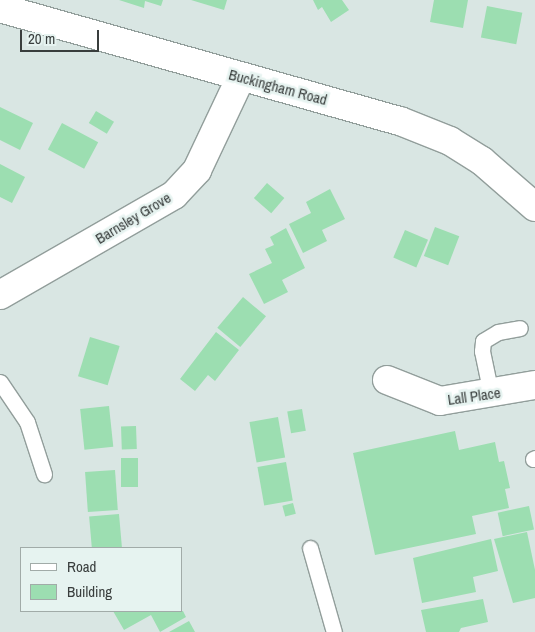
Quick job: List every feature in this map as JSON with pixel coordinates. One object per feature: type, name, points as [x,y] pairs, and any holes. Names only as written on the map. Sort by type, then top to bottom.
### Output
[{"type":"street","name":"Buckingham Road","points":[[0,8],[400,121],[450,141],[482,162],[535,207]]},
{"type":"street","name":"Barnsley Grove","points":[[0,295],[174,195],[197,170],[241,77]]},
{"type":"street","name":"Lall Place","points":[[387,380],[440,401],[491,394],[535,385]]},
{"type":"lane","points":[[491,394],[482,351],[483,341],[498,332],[520,328]]},
{"type":"lane","points":[[0,382],[28,422],[44,474]]},
{"type":"lane","points":[[310,548],[334,632]]},
{"type":"building","points":[[119,0],[163,0],[161,6],[145,1],[144,8]]},
{"type":"building","points":[[191,0],[227,0],[224,10]]},
{"type":"building","points":[[313,0],[342,0],[349,10],[331,22],[322,7],[318,10]]},
{"type":"building","points":[[434,0],[468,0],[463,28],[430,22]]},
{"type":"building","points":[[487,6],[522,13],[516,44],[481,37]]},
{"type":"building","points":[[0,107],[33,123],[20,150],[0,140]]},
{"type":"building","points":[[96,111],[114,122],[107,134],[89,123]]},
{"type":"building","points":[[62,123],[98,142],[84,169],[48,149]]},
{"type":"building","points":[[0,164],[25,177],[12,203],[0,197]]},
{"type":"building","points":[[267,183],[284,198],[271,213],[254,198]]},
{"type":"building","points":[[330,189],[345,219],[322,230],[327,241],[303,253],[289,224],[311,213],[306,202]]},
{"type":"building","points":[[435,227],[459,236],[448,265],[424,256]]},
{"type":"building","points":[[286,228],[305,268],[282,280],[288,292],[264,304],[249,274],[272,263],[265,249],[274,245],[270,237]]},
{"type":"building","points":[[405,230],[428,240],[416,267],[393,258]]},
{"type":"building","points":[[243,297],[266,316],[240,347],[217,328]]},
{"type":"building","points":[[216,332],[239,350],[215,381],[208,375],[195,391],[180,379]]},
{"type":"building","points":[[90,337],[120,346],[108,385],[78,376]]},
{"type":"building","points":[[109,406],[113,447],[84,450],[80,409]]},
{"type":"building","points":[[302,409],[306,431],[291,433],[287,412]]},
{"type":"building","points":[[278,417],[285,457],[257,462],[249,422]]},
{"type":"building","points":[[136,426],[137,449],[122,450],[121,427]]},
{"type":"building","points":[[455,431],[459,450],[495,442],[499,462],[504,461],[510,488],[505,489],[509,508],[472,516],[476,534],[375,555],[353,453]]},
{"type":"building","points":[[121,458],[138,458],[138,487],[121,487]]},
{"type":"building","points":[[286,462],[293,500],[264,505],[257,467]]},
{"type":"building","points":[[115,470],[118,510],[88,512],[85,472]]},
{"type":"building","points":[[293,503],[296,514],[285,516],[282,506]]},
{"type":"building","points":[[529,506],[534,529],[503,536],[498,513]]},
{"type":"building","points":[[119,514],[122,547],[92,547],[89,517]]},
{"type":"building","points":[[527,532],[535,570],[535,598],[513,603],[494,539]]},
{"type":"building","points":[[491,539],[498,571],[473,577],[476,592],[422,603],[413,558]]},
{"type":"building","points":[[483,599],[488,622],[461,628],[459,632],[426,632],[421,610]]},
{"type":"building","points":[[183,611],[186,617],[160,632],[151,615],[124,630],[114,612]]},
{"type":"building","points":[[189,621],[195,632],[169,632]]}]
